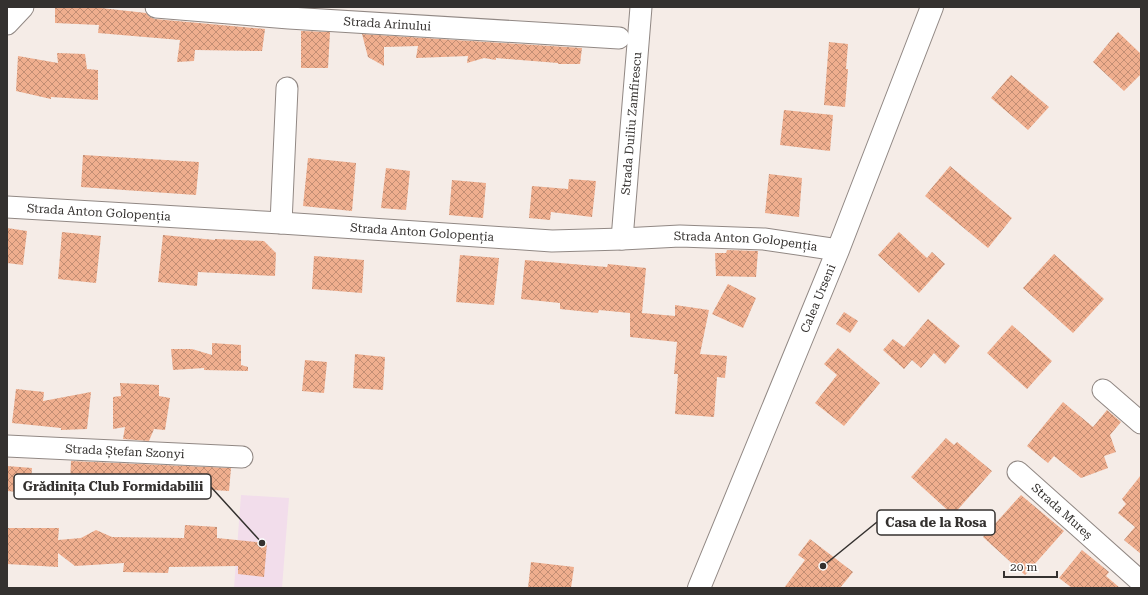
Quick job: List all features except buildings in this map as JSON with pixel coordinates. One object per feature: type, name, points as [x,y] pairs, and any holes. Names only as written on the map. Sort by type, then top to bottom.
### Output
[{"type":"street","points":[[7,24],[23,7]]},
{"type":"street","name":"Strada Arinului","points":[[156,7],[289,18],[619,38]]},
{"type":"street","name":"Strada Duiliu Zamfirescu","points":[[622,239],[641,7]]},
{"type":"street","name":"Calea Urseni","points":[[699,588],[838,250],[932,7]]},
{"type":"street","points":[[281,223],[287,88]]},
{"type":"street","name":"Strada Anton Golopenția","points":[[7,207],[552,241],[680,236],[756,239],[838,250]]},
{"type":"street","points":[[1103,390],[1141,424]]},
{"type":"street","name":"Strada Ștefan Szonyi","points":[[7,446],[242,457]]},
{"type":"street","name":"Strada Mureș","points":[[1018,472],[1141,582]]},
{"type":"shaded area","points":[[241,495],[289,498],[282,588],[234,588]]},
{"type":"place","name":"Grădinița Club Formidabilii","points":[[262,543]]},
{"type":"place","name":"Casa de la Rosa","points":[[823,566]]}]
